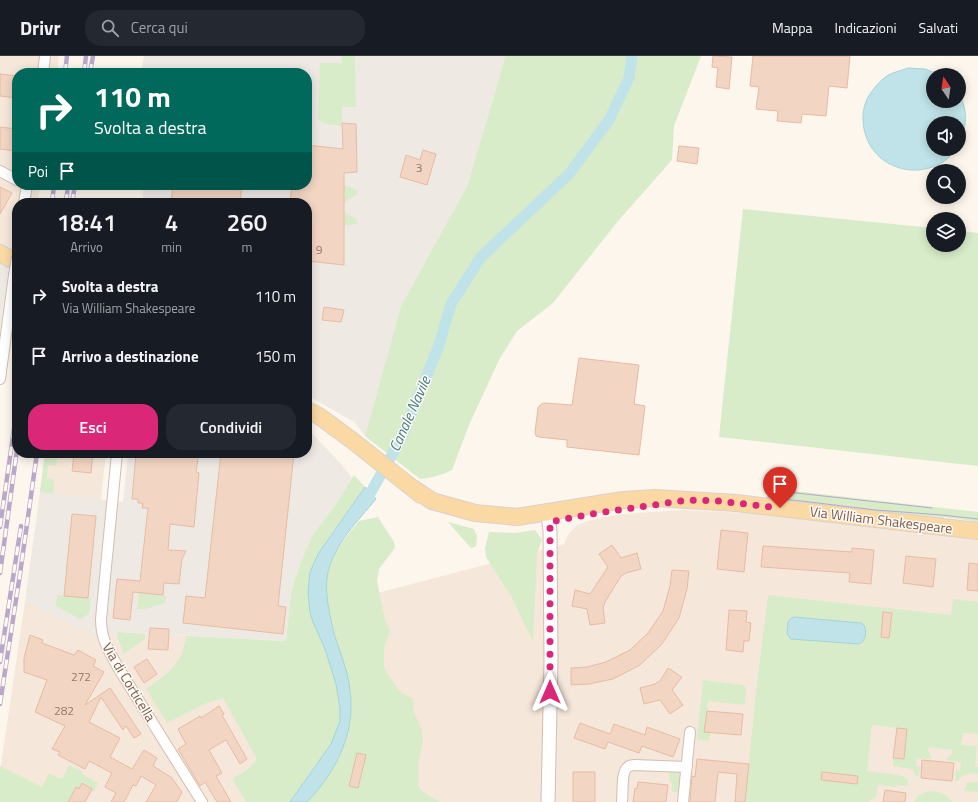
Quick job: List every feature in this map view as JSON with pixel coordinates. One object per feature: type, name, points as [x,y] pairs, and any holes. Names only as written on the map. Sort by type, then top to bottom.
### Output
[{"type":"main road","name":"Via William Shakespeare","points":[[312,412],[358,445],[413,488],[438,510],[454,518],[475,523],[498,525],[549,518],[591,504],[655,498],[736,503],[978,531]]},
{"type":"street","points":[[44,68],[45,56]]},
{"type":"street","points":[[0,171],[12,177]]},
{"type":"street","points":[[9,256],[12,267]]},
{"type":"street","points":[[0,379],[12,290]]},
{"type":"street","name":"Via di Corticella","points":[[117,458],[102,619],[103,638],[108,651],[202,802]]},
{"type":"street","points":[[548,802],[551,661],[549,518]]},
{"type":"street","points":[[683,802],[690,732]]},
{"type":"street","points":[[622,802],[624,770],[628,767],[634,765],[687,767]]},
{"type":"shaded area","points":[[0,56],[59,56],[58,68],[12,68],[12,190],[39,190],[39,198],[12,198],[12,259],[0,253]]},
{"type":"shaded area","points":[[144,56],[505,56],[467,186],[401,306],[365,436],[354,422],[312,398],[312,198],[143,198],[143,190],[312,190],[312,68],[142,68]]},
{"type":"shaded area","points":[[0,253],[10,259],[0,332]]},
{"type":"shaded area","points":[[312,433],[352,478],[337,502],[312,536],[301,562],[291,594],[286,641],[117,632],[117,635],[103,638],[90,634],[25,601],[40,492],[123,502],[127,458],[312,458]]},
{"type":"shaded area","points":[[44,458],[105,458],[101,500],[40,492]]},
{"type":"shaded area","points":[[683,510],[747,513],[978,540],[978,802],[307,802],[351,600],[564,544],[568,535],[577,525],[591,520],[636,513]]},
{"type":"shaded area","points":[[25,601],[96,636],[117,632],[243,639],[277,802],[0,802],[0,772]]},
{"type":"green space","points":[[342,56],[355,56],[356,107],[342,107],[342,126],[327,124],[318,120],[320,63],[342,63]]},
{"type":"green space","points":[[505,56],[701,56],[674,126],[672,160],[618,221],[553,303],[517,331],[499,360],[469,425],[452,470],[437,476],[420,479],[365,436],[401,306],[467,186]]},
{"type":"green space","points":[[344,185],[357,190],[357,195],[344,202]]},
{"type":"green space","points":[[743,209],[926,227],[926,252],[966,252],[966,232],[978,233],[978,466],[719,437]]},
{"type":"green space","points":[[344,212],[357,219],[357,224],[344,226]]},
{"type":"green space","points":[[44,458],[57,458],[56,466],[48,465],[47,478],[54,480],[53,494],[40,492]]},
{"type":"green space","points":[[354,475],[365,487],[324,545],[309,601],[313,622],[325,649],[336,684],[340,708],[340,721],[331,744],[290,802],[246,802],[232,779],[248,769],[257,759],[223,698],[207,703],[167,723],[146,689],[167,673],[178,661],[186,636],[286,641],[291,594],[301,562],[312,536],[337,502]]},
{"type":"green space","points":[[768,488],[978,512],[978,524],[972,523],[972,521],[944,517],[944,520],[767,499]]},
{"type":"green space","points":[[378,517],[394,542],[395,548],[379,569],[377,581],[385,620],[390,631],[384,648],[384,666],[386,672],[401,693],[412,698],[414,704],[413,710],[422,730],[423,741],[418,766],[418,785],[420,789],[429,796],[440,802],[307,802],[328,776],[341,754],[350,723],[345,668],[328,608],[328,573],[336,552],[359,521]]},
{"type":"green space","points":[[448,522],[474,529],[477,536],[476,546],[472,548],[470,547]]},
{"type":"green space","points":[[535,530],[542,540],[537,554],[533,642],[511,596],[486,557],[485,548],[489,532],[515,533]]},
{"type":"green space","points":[[139,593],[166,596],[165,603],[145,609],[137,609]]},
{"type":"green space","points":[[57,595],[91,598],[89,614],[80,619],[56,606]]},
{"type":"green space","points":[[768,595],[951,615],[953,599],[978,602],[978,734],[963,733],[961,745],[977,746],[975,766],[978,767],[978,774],[967,774],[962,776],[958,781],[955,781],[956,770],[960,771],[961,762],[945,760],[952,753],[952,750],[929,747],[928,751],[932,758],[931,759],[917,758],[916,766],[920,767],[919,777],[916,776],[912,769],[893,766],[893,758],[904,759],[907,729],[872,725],[867,771],[903,776],[908,780],[908,786],[895,785],[895,787],[878,785],[876,797],[869,802],[745,802],[756,691]]},
{"type":"green space","points":[[117,632],[145,634],[145,639],[124,654]]},
{"type":"green space","points":[[703,680],[743,685],[746,688],[745,705],[708,701],[705,732],[710,732],[709,741],[698,740],[697,738]]},
{"type":"green space","points":[[69,765],[83,772],[82,774],[98,783],[94,792],[82,783],[79,789],[76,787],[69,800],[72,802],[0,802],[0,766],[42,787],[49,773],[62,779]]},
{"type":"green space","points":[[670,772],[681,772],[679,792],[672,792],[672,782],[669,781]]},
{"type":"green space","points":[[978,782],[978,792],[964,791],[967,783]]},
{"type":"green space","points":[[934,791],[944,795],[952,802],[914,802],[922,794]]},
{"type":"water","points":[[908,68],[926,69],[926,108],[964,108],[965,116],[926,116],[926,156],[950,156],[943,162],[939,164],[926,164],[926,169],[916,170],[902,169],[890,164],[879,156],[871,146],[865,133],[863,118],[864,107],[877,85],[890,74]]},
{"type":"water","points":[[365,487],[376,499],[348,533],[336,551],[331,561],[327,579],[327,594],[330,615],[349,682],[351,706],[347,736],[335,765],[327,778],[307,802],[290,802],[331,744],[340,721],[340,708],[336,684],[325,649],[310,613],[308,591],[310,572],[318,554]]},
{"type":"water","points":[[794,617],[861,623],[864,625],[866,633],[863,641],[859,644],[791,639],[787,634],[788,622]]},
{"type":"building","points":[[713,56],[732,57],[729,89],[716,87],[718,68],[712,67]]},
{"type":"building","points":[[753,56],[850,56],[847,88],[829,86],[826,116],[802,114],[801,123],[777,121],[778,111],[756,109],[759,87],[750,86]]},
{"type":"building","points":[[0,74],[12,75],[12,97],[0,96]]},
{"type":"building","points":[[342,123],[356,124],[357,172],[344,173],[344,265],[312,262],[312,198],[291,198],[291,190],[312,190],[312,146],[343,149]]},
{"type":"building","points":[[0,127],[12,128],[12,150],[0,149]]},
{"type":"building","points":[[679,146],[699,148],[697,164],[677,161]]},
{"type":"building","points":[[423,150],[436,154],[427,185],[400,177],[406,155],[420,160]]},
{"type":"building","points":[[0,187],[12,193],[0,214]]},
{"type":"building","points":[[172,190],[241,190],[241,198],[172,198]]},
{"type":"building","points":[[324,307],[344,310],[341,322],[322,320]]},
{"type":"building","points":[[579,358],[639,365],[634,404],[645,406],[639,455],[567,447],[567,440],[536,436],[535,432],[538,408],[540,405],[544,403],[572,405]]},
{"type":"building","points":[[73,458],[92,458],[91,473],[72,471]]},
{"type":"building","points":[[136,458],[198,458],[196,472],[199,473],[194,527],[170,524],[168,550],[186,551],[182,559],[179,584],[164,583],[163,595],[133,592],[130,620],[113,618],[117,579],[140,581],[148,508],[142,508],[143,503],[138,503],[138,499],[132,499]]},
{"type":"building","points":[[220,458],[293,458],[278,606],[286,607],[283,634],[183,623],[186,596],[205,598]]},
{"type":"building","points":[[72,514],[96,516],[88,598],[64,596]]},
{"type":"building","points":[[721,530],[748,533],[744,572],[717,569]]},
{"type":"building","points":[[612,545],[621,558],[637,553],[641,569],[621,576],[605,602],[603,608],[605,623],[590,625],[587,609],[572,606],[575,590],[590,594],[608,567],[599,554]]},
{"type":"building","points":[[763,546],[852,552],[852,548],[874,550],[871,584],[849,582],[850,573],[761,567]]},
{"type":"building","points":[[906,556],[936,559],[933,587],[903,583]]},
{"type":"building","points":[[969,563],[978,564],[978,591],[967,590]]},
{"type":"building","points":[[672,570],[689,571],[687,589],[679,618],[662,644],[640,665],[613,679],[589,684],[571,685],[571,668],[587,667],[606,662],[630,650],[648,633],[663,611],[670,586]]},
{"type":"building","points":[[729,610],[747,611],[746,622],[751,623],[749,641],[744,641],[743,652],[726,650]]},
{"type":"building","points":[[883,612],[892,613],[889,638],[881,637]]},
{"type":"building","points":[[150,628],[169,629],[168,650],[148,649]]},
{"type":"building","points":[[30,635],[43,640],[42,643],[74,655],[78,650],[96,660],[93,666],[104,672],[85,705],[110,688],[141,734],[134,738],[126,726],[123,730],[101,697],[89,722],[120,738],[110,757],[132,769],[144,750],[157,758],[153,766],[171,777],[182,792],[177,802],[146,802],[156,785],[141,776],[136,786],[133,785],[124,802],[111,802],[116,793],[105,787],[112,773],[89,761],[85,769],[58,755],[60,752],[52,749],[65,726],[35,712],[47,680],[24,672],[24,658]]},
{"type":"building","points":[[147,659],[157,674],[144,683],[134,667]]},
{"type":"building","points":[[668,668],[682,677],[672,690],[683,705],[670,714],[660,700],[644,704],[640,688],[660,681]]},
{"type":"building","points":[[219,706],[224,714],[222,715],[247,759],[240,764],[226,740],[209,750],[222,773],[216,776],[231,802],[217,802],[205,782],[200,786],[178,749],[186,744],[178,729],[200,716],[201,718]]},
{"type":"building","points":[[707,711],[743,714],[741,735],[704,732]]},
{"type":"building","points":[[580,723],[610,734],[614,724],[645,735],[647,727],[680,739],[673,757],[642,746],[639,753],[608,742],[605,749],[574,738]]},
{"type":"building","points":[[897,728],[907,729],[904,759],[893,758]]},
{"type":"building","points":[[357,753],[366,755],[358,788],[349,786]]},
{"type":"building","points":[[697,759],[749,764],[745,802],[735,802],[737,774],[718,772],[715,802],[690,802],[692,776],[695,777]]},
{"type":"building","points":[[922,760],[954,763],[952,781],[921,778]]},
{"type":"building","points":[[573,772],[595,772],[595,802],[573,802]]},
{"type":"building","points":[[822,772],[858,776],[857,784],[821,780]]},
{"type":"building","points":[[638,782],[668,785],[666,802],[633,802],[635,788],[637,789]]},
{"type":"building","points":[[82,783],[92,789],[85,802],[68,802],[76,787],[79,789]]},
{"type":"building","points":[[885,790],[906,793],[905,802],[883,802]]},
{"type":"waterway","name":"Canale Navile","points":[[361,505],[371,492],[402,437],[439,345],[451,304],[481,257],[569,174],[609,120],[629,78],[632,56]]},
{"type":"tram line","points":[[769,490],[932,508]]},
{"type":"tram line","points":[[768,497],[876,510],[978,519]]},
{"type":"railway","points":[[66,68],[67,56]]},
{"type":"railway","points":[[85,68],[86,56]]},
{"type":"railway","points":[[91,68],[93,56]]},
{"type":"railway","points":[[53,190],[53,198]]},
{"type":"railway","points":[[67,190],[67,198]]},
{"type":"railway","points":[[73,198],[74,190]]},
{"type":"railway","points":[[0,527],[12,443]]},
{"type":"railway","points":[[0,573],[16,458]]},
{"type":"railway","points":[[0,704],[36,458]]},
{"type":"railway","points":[[0,662],[21,526]]},
{"type":"route","points":[[550,692],[550,522],[570,517],[688,500],[718,501],[780,508]]}]
